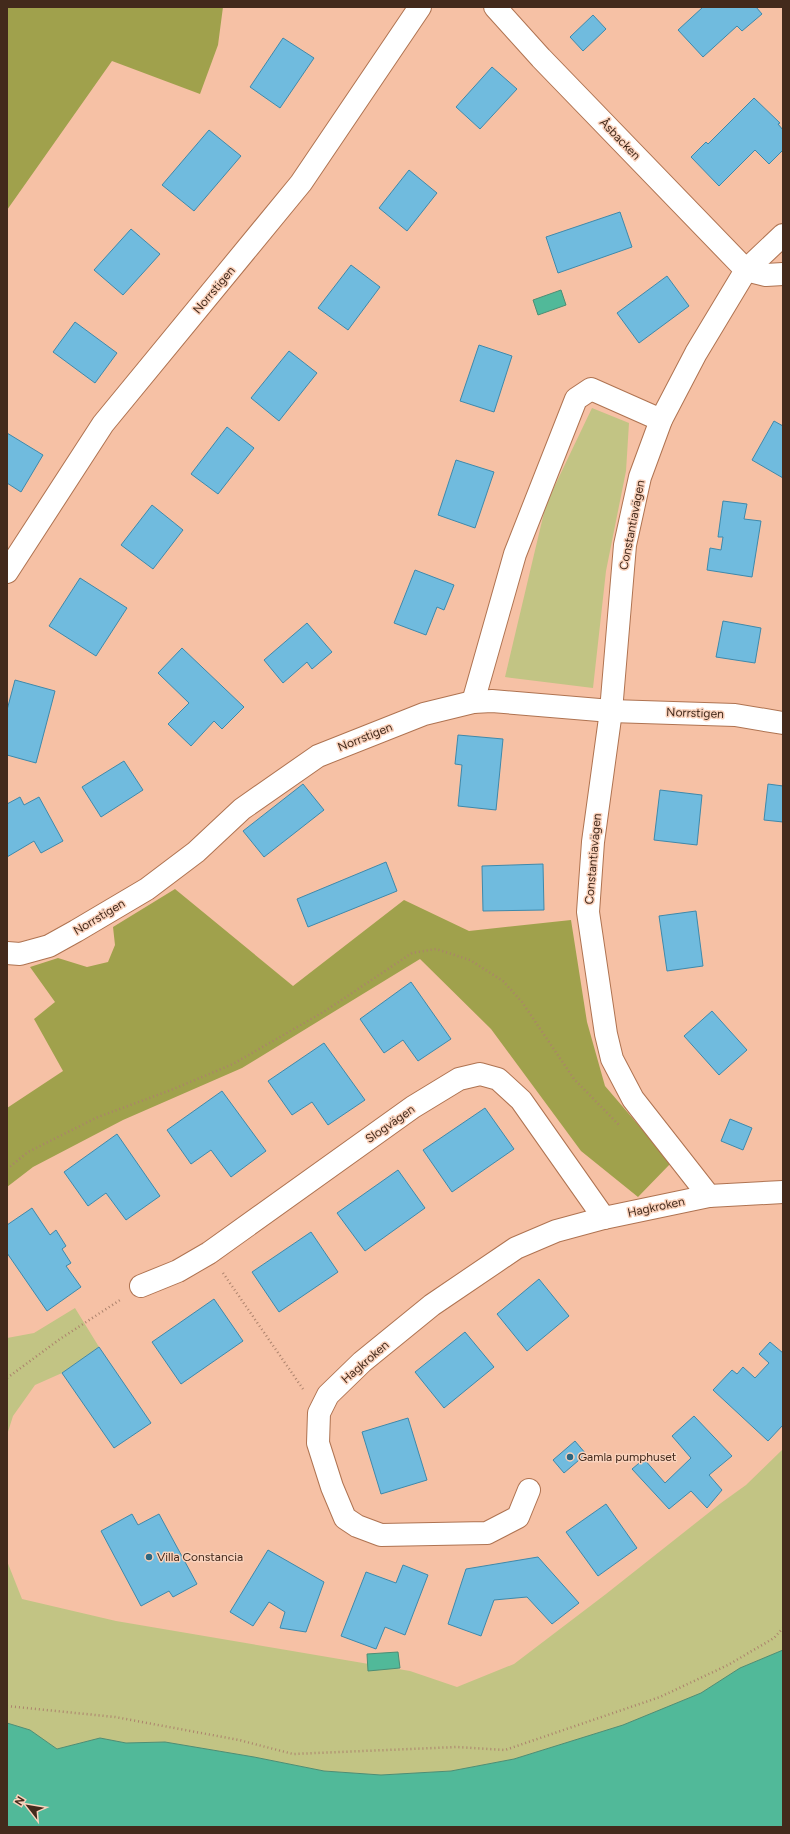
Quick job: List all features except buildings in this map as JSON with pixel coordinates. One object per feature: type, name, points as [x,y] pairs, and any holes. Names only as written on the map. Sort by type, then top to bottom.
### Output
[{"type":"street","name":"Norrstigen","points":[[7,572],[103,424],[301,183],[420,7]]},
{"type":"street","name":"Åsbacken","points":[[495,7],[541,58],[746,270]]},
{"type":"street","name":"Constantiavägen","points":[[709,1196],[633,1099],[612,1059],[606,1034],[588,912],[593,842],[611,711],[625,545],[640,476],[661,420],[696,352],[746,270],[783,235]]},
{"type":"street","points":[[746,270],[766,275],[783,274]]},
{"type":"street","points":[[473,702],[515,554],[576,399],[591,389],[661,420]]},
{"type":"street","name":"Norrstigen","points":[[7,953],[20,954],[49,946],[76,932],[147,889],[196,852],[242,809],[318,756],[424,714],[473,702],[492,701],[611,711],[734,715],[783,722]]},
{"type":"street","name":"Slogvägen","points":[[141,1286],[178,1271],[208,1253],[413,1107],[459,1079],[480,1074],[498,1079],[521,1100],[604,1218]]},
{"type":"street","points":[[709,1196],[783,1192]]},
{"type":"street","name":"Hagkroken","points":[[529,1490],[518,1517],[487,1533],[381,1535],[357,1526],[345,1518],[332,1487],[318,1443],[319,1413],[328,1395],[362,1362],[432,1305],[516,1248],[556,1231],[604,1218],[709,1196]]},
{"type":"path","points":[[7,1169],[28,1152],[98,1117],[171,1090],[233,1064],[325,1011],[412,953],[436,949],[470,960],[503,981],[522,1002],[574,1079],[621,1128]]},
{"type":"path","points":[[208,1253],[319,1413]]},
{"type":"path","points":[[7,1378],[60,1339],[141,1286]]},
{"type":"path","points":[[7,1706],[116,1717],[239,1740],[293,1754],[457,1748],[505,1750],[660,1697],[728,1665],[774,1638],[783,1628]]},
{"type":"shaded area","points":[[7,7],[223,7],[218,45],[200,94],[112,61],[7,210]]},
{"type":"shaded area","points":[[561,290],[566,305],[538,315],[533,300]]},
{"type":"shaded area","points":[[592,408],[629,423],[626,471],[606,571],[593,688],[505,677],[546,504]]},
{"type":"shaded area","points":[[175,889],[293,986],[404,900],[469,931],[571,920],[587,1022],[605,1086],[671,1163],[638,1197],[581,1151],[491,1029],[420,959],[242,1068],[123,1120],[33,1167],[7,1187],[7,1108],[63,1071],[34,1019],[55,1002],[30,967],[58,958],[87,967],[108,962],[115,945],[113,927]]},
{"type":"shaded area","points":[[75,1308],[99,1347],[62,1373],[35,1385],[13,1416],[7,1435],[7,1338],[34,1333]]},
{"type":"shaded area","points":[[783,1449],[783,1650],[740,1668],[701,1693],[623,1725],[514,1759],[451,1771],[381,1775],[324,1771],[254,1757],[165,1742],[126,1743],[100,1738],[57,1749],[30,1730],[7,1723],[7,1561],[22,1599],[116,1621],[410,1671],[457,1687],[514,1664],[746,1485]]},
{"type":"shaded area","points":[[783,1650],[783,1827],[7,1827],[7,1723],[30,1730],[57,1749],[100,1738],[126,1743],[165,1742],[254,1757],[324,1771],[381,1775],[451,1771],[514,1759],[623,1725],[701,1693],[740,1668]]},
{"type":"shaded area","points":[[398,1652],[400,1668],[368,1671],[367,1654]]},
{"type":"place","name":"Gamla pumphuset","points":[[570,1457]]},
{"type":"place","name":"Villa Constancia","points":[[149,1557]]}]
